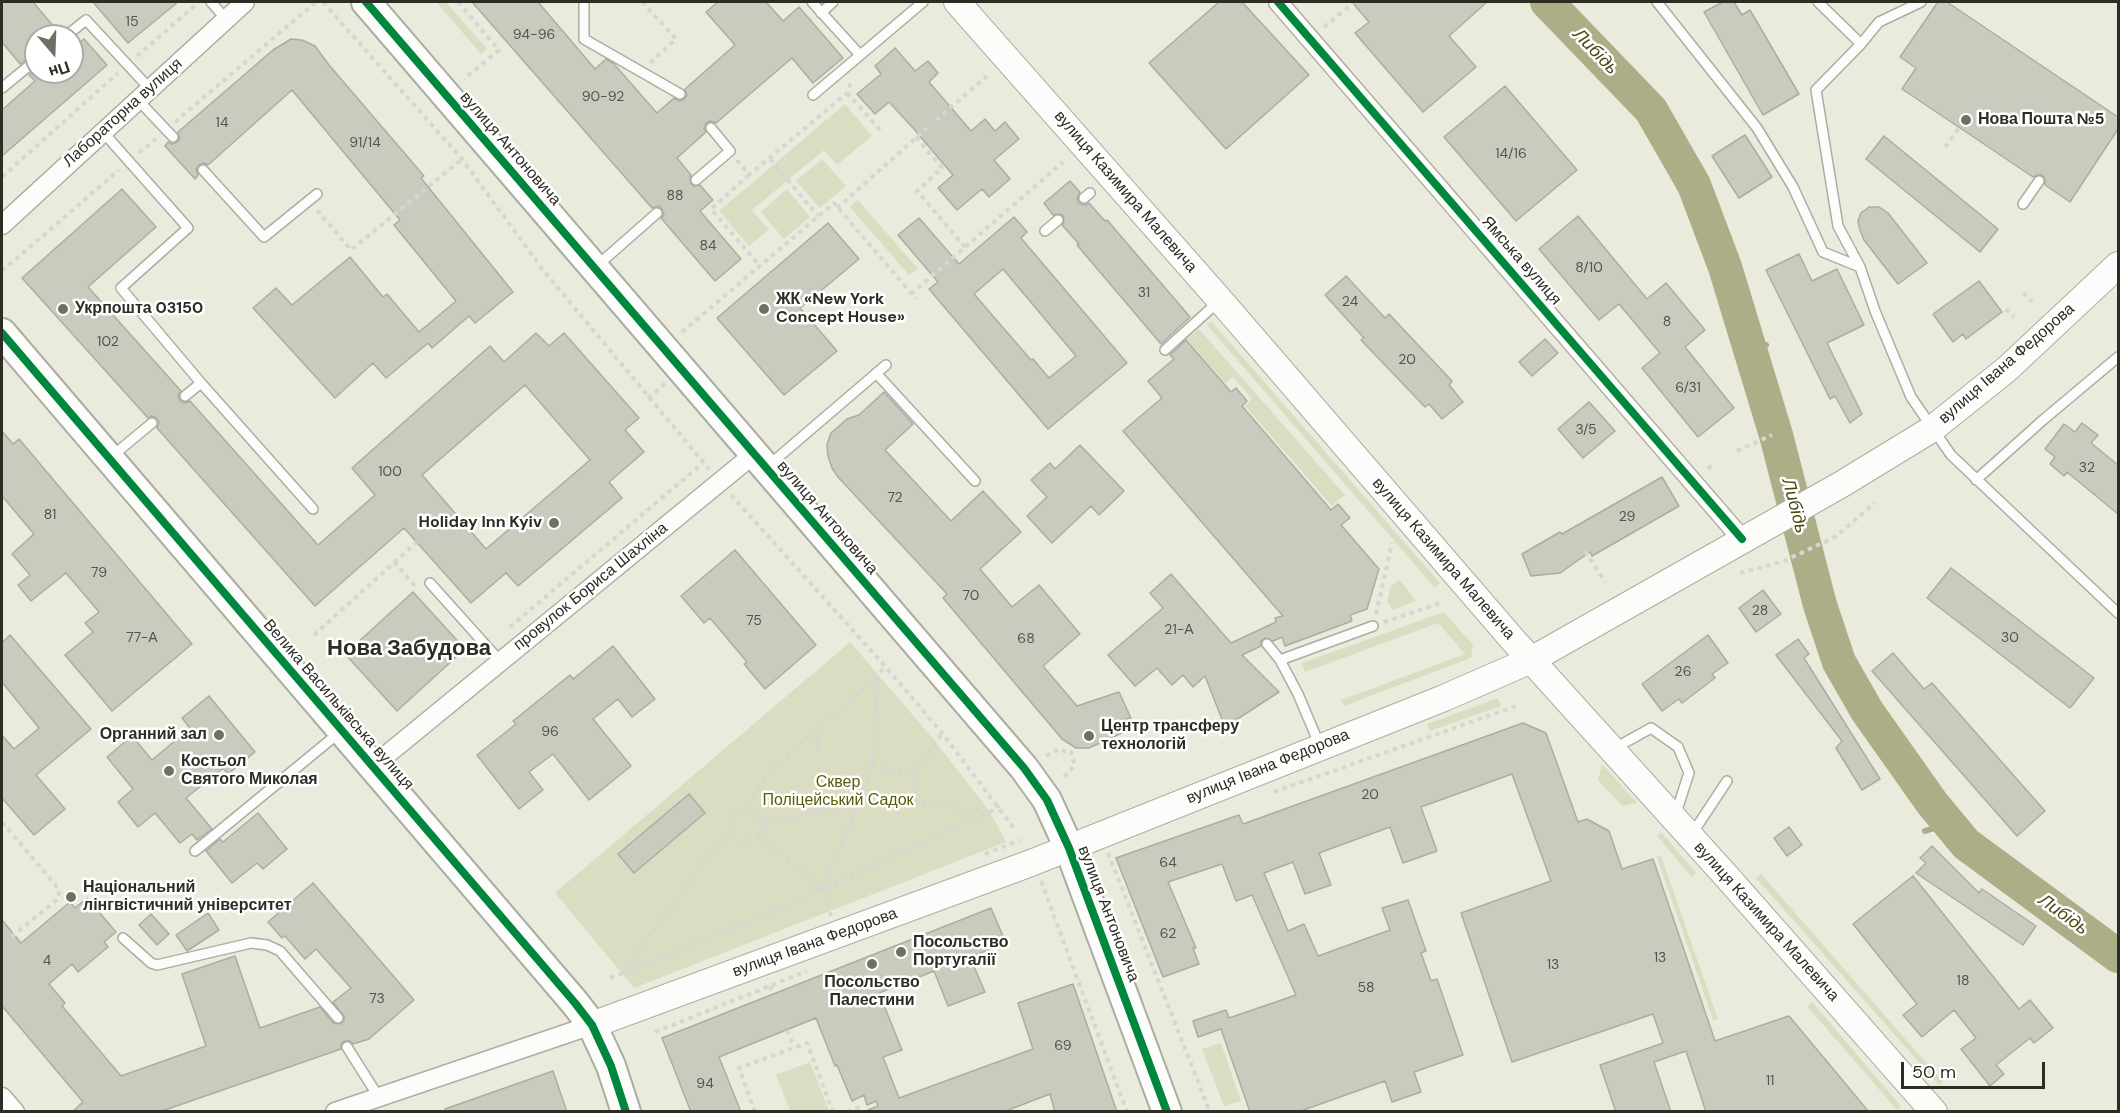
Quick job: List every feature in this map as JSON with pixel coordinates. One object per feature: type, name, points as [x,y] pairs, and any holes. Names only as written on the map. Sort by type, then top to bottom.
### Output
[{"type":"main road","name":"вулиця Антоновича","points":[[366,2],[1024,768],[1047,800],[1070,848],[1167,1112]]},
{"type":"main road","name":"вулиця Казимира Малевича","points":[[957,2],[1220,300],[1531,660],[1934,1112]]},
{"type":"main road","name":"вулиця Івана Федорова","points":[[592,1025],[1070,848],[1444,698],[1531,660],[1842,484],[1932,429],[2007,369],[2118,265]]},
{"type":"main road","name":"Велика Васильківська вулиця","points":[[2,333],[575,1003],[592,1025],[611,1066],[626,1112]]},
{"type":"street","name":"Лабораторна вулиця","points":[[2,225],[246,2]]},
{"type":"street","name":"Ямська вулиця","points":[[1278,2],[1753,533]]},
{"type":"street","name":"провулок Бориса Шахліна","points":[[373,766],[720,482],[760,461]]},
{"type":"street","name":"вулиця Івана Федорова","points":[[335,1112],[592,1025]]},
{"type":"lane","points":[[211,2],[226,19]]},
{"type":"lane","points":[[584,2],[584,39],[680,94]]},
{"type":"lane","points":[[812,2],[860,55]]},
{"type":"lane","points":[[821,13],[833,2]]},
{"type":"lane","points":[[813,95],[923,2]]},
{"type":"lane","points":[[1657,2],[1757,128],[1793,187],[1823,252],[1860,267]]},
{"type":"lane","points":[[1818,2],[1862,44]]},
{"type":"lane","points":[[1921,2],[1879,22],[1862,44],[1816,90],[1838,226],[1860,267],[1875,311],[1911,398],[1932,429],[1951,455],[1976,480],[2118,613]]},
{"type":"lane","points":[[81,24],[86,20],[127,65],[144,95],[173,137]]},
{"type":"lane","points":[[2,88],[24,70]]},
{"type":"lane","points":[[696,180],[730,151],[711,128]]},
{"type":"lane","points":[[103,132],[188,228],[121,288],[201,383],[313,509]]},
{"type":"lane","points":[[203,170],[264,237],[317,194]]},
{"type":"lane","points":[[2023,204],[2038,181]]},
{"type":"lane","points":[[595,268],[657,213]]},
{"type":"lane","points":[[1045,231],[1058,220]]},
{"type":"lane","points":[[1165,350],[1220,300]]},
{"type":"lane","points":[[1976,480],[2118,357]]},
{"type":"lane","points":[[760,461],[886,365]]},
{"type":"lane","points":[[876,373],[975,481]]},
{"type":"lane","points":[[185,396],[201,383]]},
{"type":"lane","points":[[109,458],[152,423]]},
{"type":"lane","points":[[430,583],[500,661]]},
{"type":"lane","points":[[1280,660],[1374,626]]},
{"type":"lane","points":[[1267,644],[1280,660],[1298,694],[1320,746]]},
{"type":"lane","points":[[1612,750],[1651,728],[1678,747],[1689,773],[1682,828]]},
{"type":"lane","points":[[195,851],[342,731]]},
{"type":"lane","points":[[1682,828],[1728,782]]},
{"type":"lane","points":[[123,938],[151,963],[157,965],[251,943],[267,945],[280,951],[338,1018]]},
{"type":"lane","points":[[347,1047],[378,1096]]},
{"type":"path","points":[[2,177],[200,2]]},
{"type":"path","points":[[323,2],[462,159],[543,270],[703,463],[942,732],[1016,831]]},
{"type":"path","points":[[458,2],[499,50],[464,79]]},
{"type":"path","points":[[642,2],[676,39],[650,63]]},
{"type":"path","points":[[1324,27],[1353,3]]},
{"type":"path","points":[[936,120],[987,76]]},
{"type":"path","points":[[760,266],[711,209],[847,93],[883,133]]},
{"type":"path","points":[[837,208],[927,128]]},
{"type":"path","points":[[1945,147],[1959,128]]},
{"type":"path","points":[[916,137],[942,168],[917,191],[965,247]]},
{"type":"path","points":[[730,151],[749,175]]},
{"type":"path","points":[[309,201],[351,250],[462,159]]},
{"type":"path","points":[[770,159],[818,216]]},
{"type":"path","points":[[911,294],[1064,162]]},
{"type":"path","points":[[682,332],[834,203],[916,300]]},
{"type":"path","points":[[2023,293],[2032,302]]},
{"type":"path","points":[[2006,309],[2014,318]]},
{"type":"path","points":[[1737,451],[1772,435]]},
{"type":"path","points":[[487,647],[703,463]]},
{"type":"path","points":[[1708,469],[1713,464]]},
{"type":"path","points":[[1740,573],[1784,561],[1835,537],[1875,503]]},
{"type":"path","points":[[314,635],[417,542]]},
{"type":"path","points":[[1374,626],[1392,543]]},
{"type":"path","points":[[1585,551],[1605,582]]},
{"type":"path","points":[[394,562],[414,585]]},
{"type":"path","points":[[1374,626],[1443,602]]},
{"type":"path","points":[[743,809],[775,766],[879,675],[885,666]]},
{"type":"path","points":[[823,889],[859,803],[872,765],[879,675]]},
{"type":"path","points":[[1263,796],[1519,705]]},
{"type":"path","points":[[817,728],[818,753]]},
{"type":"path","points":[[916,803],[913,776],[942,732]]},
{"type":"path","points":[[1064,777],[1075,765],[1071,754],[1074,747]]},
{"type":"path","points":[[1046,756],[1059,749],[1071,754]]},
{"type":"path","points":[[872,765],[913,776]]},
{"type":"path","points":[[762,824],[859,803],[916,803],[990,812]]},
{"type":"path","points":[[822,804],[822,811]]},
{"type":"path","points":[[610,978],[823,889],[999,806]]},
{"type":"path","points":[[622,974],[729,829],[730,818],[738,810],[743,809],[754,811],[761,819],[762,824],[758,836],[750,841],[740,841],[729,829]]},
{"type":"path","points":[[2,822],[58,888],[59,893],[57,899],[10,938]]},
{"type":"path","points":[[758,836],[823,889],[831,917]]},
{"type":"path","points":[[1107,851],[1209,1112]]},
{"type":"path","points":[[1040,878],[1128,1112]]},
{"type":"path","points":[[770,986],[773,994]]},
{"type":"path","points":[[787,1030],[794,1047]]},
{"type":"path","points":[[755,1112],[739,1068],[807,1042],[833,1112]]},
{"type":"path","points":[[848,1112],[860,1107],[861,1112]]},
{"type":"green space","points":[[436,2],[446,2],[487,49],[481,54]]},
{"type":"green space","points":[[845,104],[872,136],[837,165],[824,150],[752,210],[769,230],[749,246],[719,211]]},
{"type":"green space","points":[[822,159],[846,186],[820,208],[796,181]]},
{"type":"green space","points":[[787,189],[810,217],[784,239],[761,212]]},
{"type":"green space","points":[[858,200],[918,269],[909,275],[850,207]]},
{"type":"green space","points":[[1211,321],[1440,583],[1435,588],[1207,325]]},
{"type":"green space","points":[[1199,329],[1345,495],[1332,506],[1245,406],[1252,399],[1233,377],[1225,383],[1187,339]]},
{"type":"green space","points":[[1400,580],[1416,601],[1393,610],[1387,602],[1391,586]]},
{"type":"green space","points":[[1444,612],[1473,645],[1471,658],[1344,706],[1341,700],[1465,654],[1438,623],[1305,672],[1302,663]]},
{"type":"green space","name":"Сквер Поліцейський Садок","points":[[850,642],[935,741],[990,812],[1006,842],[634,988],[555,893]]},
{"type":"green space","points":[[1498,698],[1501,706],[1430,731],[1427,724]]},
{"type":"green space","points":[[1602,764],[1637,803],[1622,806],[1598,780]]},
{"type":"green space","points":[[1661,832],[1696,873],[1692,877],[1657,836]]},
{"type":"green space","points":[[1661,856],[1718,1019],[1713,1020],[1657,857]]},
{"type":"green space","points":[[1761,874],[1943,1082],[1939,1085],[1756,878]]},
{"type":"green space","points":[[1812,1002],[1901,1106],[1897,1110],[1807,1006]]},
{"type":"green space","points":[[1221,1043],[1241,1101],[1224,1106],[1202,1049]]},
{"type":"green space","points":[[810,1062],[829,1111],[790,1111],[776,1075]]},
{"type":"building","points":[[2,2],[33,2],[52,24],[24,24],[24,61],[20,64],[2,42]]},
{"type":"building","points":[[93,2],[178,2],[128,43]]},
{"type":"building","points":[[472,2],[538,2],[595,69],[606,59],[613,63],[657,113],[674,98],[679,101],[684,99],[687,95],[685,89],[735,45],[706,12],[718,2],[766,2],[783,21],[799,7],[843,58],[813,83],[792,58],[716,123],[710,121],[706,123],[704,129],[706,132],[677,158],[691,175],[691,184],[700,185],[713,200],[700,211],[741,259],[715,281],[661,218],[664,215],[662,209],[659,206],[652,208]]},
{"type":"building","points":[[1219,2],[1242,2],[1309,75],[1226,149],[1149,63]]},
{"type":"building","points":[[1352,2],[1487,2],[1449,36],[1476,67],[1423,112],[1355,33],[1369,22]]},
{"type":"building","points":[[1723,2],[1734,2],[1742,15],[1750,10],[1799,94],[1763,115],[1704,12]]},
{"type":"building","points":[[1938,2],[1947,2],[2118,117],[2118,129],[2070,202],[2045,185],[2042,175],[2033,177],[1902,89],[1916,68],[1900,57]]},
{"type":"building","points":[[84,39],[107,65],[2,156],[2,110],[32,84],[84,84]]},
{"type":"building","points":[[291,39],[302,40],[315,46],[424,176],[421,178],[513,292],[475,323],[469,316],[432,348],[428,343],[386,378],[373,363],[335,398],[253,308],[276,288],[292,305],[350,257],[383,297],[387,294],[419,332],[456,301],[394,225],[400,220],[292,90],[208,165],[204,163],[199,165],[195,179],[165,146],[168,142],[172,144],[177,142],[180,138],[178,132],[273,50]]},
{"type":"building","points":[[895,48],[915,71],[928,61],[938,73],[929,82],[971,131],[985,119],[995,131],[1005,122],[1019,139],[994,160],[1010,179],[989,197],[982,189],[957,210],[938,188],[953,175],[913,128],[889,102],[875,114],[857,94],[881,74],[875,66]]},
{"type":"building","points":[[1505,86],[1577,170],[1516,221],[1444,137]]},
{"type":"building","points":[[1745,135],[1772,177],[1739,198],[1712,156]]},
{"type":"building","points":[[1884,136],[1998,229],[1980,252],[1866,159]]},
{"type":"building","points":[[1070,181],[1080,192],[1077,199],[1079,203],[1085,205],[1089,203],[1105,221],[1107,220],[1190,317],[1161,344],[1077,245],[1079,244],[1062,225],[1063,216],[1053,215],[1044,203]]},
{"type":"building","points":[[122,189],[156,227],[88,287],[181,391],[178,396],[180,401],[185,403],[190,401],[318,545],[375,495],[352,468],[490,346],[504,362],[536,333],[549,346],[564,333],[639,418],[625,430],[644,452],[609,482],[622,498],[518,586],[506,573],[471,603],[404,528],[315,606],[157,428],[159,422],[157,418],[151,416],[148,418],[22,278]],"holes":[[[525,385],[590,460],[486,549],[422,475]]]},
{"type":"building","points":[[1869,207],[1879,207],[1888,213],[1927,263],[1898,284],[1864,240],[1860,230],[1858,221],[1861,213]]},
{"type":"building","points":[[1578,216],[1647,299],[1666,283],[1705,330],[1685,347],[1734,408],[1698,437],[1642,368],[1660,353],[1619,304],[1599,320],[1539,249]]},
{"type":"building","points":[[1014,217],[1027,232],[1021,238],[1127,363],[1048,429],[929,289],[938,282],[898,235],[919,218],[959,264]],"holes":[[[1003,269],[1076,356],[1049,378],[974,294]]]},
{"type":"building","name":"ЖК «New York Concept House»","points":[[828,223],[859,259],[800,308],[837,351],[784,395],[717,318]]},
{"type":"building","points":[[1799,254],[1812,281],[1837,269],[1864,325],[1827,343],[1862,414],[1850,423],[1835,396],[1830,399],[1766,270]]},
{"type":"building","points":[[1346,276],[1385,318],[1389,314],[1452,381],[1449,385],[1463,402],[1442,419],[1429,404],[1425,407],[1361,340],[1364,338],[1325,295]]},
{"type":"building","points":[[1979,281],[2002,312],[1966,339],[1963,334],[1953,342],[1933,314]]},
{"type":"building","points":[[1545,339],[1558,353],[1532,376],[1519,362]]},
{"type":"building","points":[[1186,340],[1231,392],[1236,388],[1247,401],[1242,406],[1331,510],[1338,504],[1350,518],[1341,525],[1379,569],[1367,609],[1350,615],[1352,621],[1285,646],[1282,637],[1273,641],[1265,638],[1261,641],[1261,646],[1242,655],[1279,692],[1225,727],[1205,676],[1193,687],[1183,675],[1172,685],[1157,668],[1135,686],[1108,655],[1163,608],[1150,593],[1171,574],[1231,643],[1276,622],[1275,618],[1283,616],[1123,431],[1162,398],[1148,381],[1174,359],[1170,355]]},
{"type":"building","points":[[884,392],[913,424],[885,450],[951,521],[983,491],[1021,532],[980,569],[1012,607],[1039,585],[1080,634],[1043,666],[1077,706],[1119,692],[1131,718],[1122,720],[1126,731],[1089,748],[1076,748],[1062,739],[943,598],[947,594],[838,477],[828,456],[827,445],[831,433],[847,419],[859,415]]},
{"type":"building","points":[[1589,402],[1615,431],[1583,458],[1558,429]]},
{"type":"building","points":[[2082,423],[2098,435],[2091,443],[2118,465],[2118,514],[2067,472],[2064,476],[2050,464],[2055,457],[2045,449],[2064,424],[2075,432]]},
{"type":"building","points":[[2,431],[13,444],[19,439],[192,644],[112,711],[65,655],[93,632],[85,623],[99,612],[66,573],[31,601],[18,585],[30,575],[12,554],[34,534],[2,496]]},
{"type":"building","points":[[1080,445],[1124,491],[1099,515],[1091,506],[1052,543],[1027,516],[1047,497],[1031,480],[1050,463],[1055,469]]},
{"type":"building","points":[[1662,477],[1679,506],[1592,556],[1590,552],[1560,573],[1531,576],[1522,554]]},
{"type":"building","points":[[735,550],[816,645],[765,689],[744,664],[747,662],[710,618],[704,623],[681,596]]},
{"type":"building","points":[[1951,568],[2094,678],[2070,708],[1927,598]]},
{"type":"building","points":[[1763,590],[1781,614],[1756,632],[1739,608]]},
{"type":"building","points":[[413,592],[465,649],[397,711],[345,654]]},
{"type":"building","points":[[10,635],[91,729],[36,775],[65,809],[34,835],[2,798],[2,735],[14,749],[39,728],[2,682],[2,643]]},
{"type":"building","points":[[1708,635],[1728,663],[1712,674],[1715,678],[1682,703],[1679,699],[1662,711],[1642,684]]},
{"type":"building","points":[[1798,639],[1809,654],[1804,658],[1880,779],[1862,790],[1836,748],[1842,741],[1776,655]]},
{"type":"building","points":[[613,646],[655,699],[632,717],[618,699],[593,719],[631,766],[589,800],[553,754],[529,772],[543,790],[519,809],[477,755],[516,724],[513,721],[570,675],[573,679]]},
{"type":"building","points":[[1893,653],[1924,689],[1932,683],[2045,811],[2017,836],[1872,671]]},
{"type":"building","name":"Костьол Святого Миколая","points":[[209,696],[255,752],[228,774],[223,768],[186,798],[212,829],[197,840],[192,834],[180,843],[155,813],[138,827],[118,802],[133,789],[107,757],[132,736],[152,760],[190,728],[182,718]]},
{"type":"building","points":[[1523,723],[1546,733],[1578,822],[1587,819],[1609,831],[1622,869],[1653,859],[1715,1041],[1789,1016],[1869,1112],[1706,1112],[1686,1051],[1654,1062],[1671,1112],[1616,1112],[1600,1065],[1663,1043],[1653,1014],[1512,1062],[1461,913],[1551,881],[1512,774],[1421,807],[1437,851],[1403,863],[1390,827],[1319,853],[1331,885],[1305,894],[1293,862],[1264,873],[1288,931],[1304,924],[1318,956],[1390,930],[1382,908],[1408,900],[1426,951],[1421,953],[1431,981],[1437,979],[1463,1055],[1414,1072],[1421,1092],[1392,1102],[1385,1081],[1298,1112],[1250,1112],[1221,1029],[1198,1037],[1193,1021],[1226,1010],[1229,1018],[1296,995],[1252,895],[1236,901],[1222,864],[1168,882],[1196,948],[1193,948],[1199,964],[1163,977],[1116,858],[1239,815],[1243,824]]},
{"type":"building","points":[[689,794],[705,813],[634,873],[618,854]]},
{"type":"building","points":[[258,813],[287,849],[263,869],[257,863],[232,883],[206,851],[220,839],[223,842]]},
{"type":"building","points":[[1789,827],[1802,845],[1787,856],[1774,838]]},
{"type":"building","points":[[1932,846],[1979,893],[1982,889],[2036,926],[2023,945],[1916,873],[1926,863],[1920,858]]},
{"type":"building","points":[[1913,876],[2019,1009],[2030,1000],[2053,1028],[2034,1043],[2030,1038],[1996,1065],[2004,1074],[1990,1086],[1961,1049],[1976,1038],[1954,1010],[1922,1037],[1903,1015],[1917,1004],[1853,924]]},
{"type":"building","points":[[313,883],[414,1000],[369,1039],[353,1044],[350,1041],[344,1041],[341,1049],[159,1112],[72,1112],[83,1102],[2,1006],[2,920],[21,943],[70,902],[75,908],[87,898],[116,932],[104,942],[108,947],[78,972],[72,964],[49,984],[65,1003],[62,1006],[121,1076],[206,1046],[182,974],[235,956],[260,1028],[320,1007],[333,1023],[340,1024],[344,1021],[344,1016],[333,1002],[351,988],[316,949],[305,959],[285,936],[282,938],[268,922]]},
{"type":"building","points":[[991,908],[1006,943],[970,957],[985,992],[948,1006],[934,971],[879,993],[902,1050],[883,1057],[899,1098],[1033,1049],[1018,1003],[1073,984],[1117,1112],[1055,1112],[1050,1094],[1003,1112],[869,1112],[868,1110],[878,1106],[876,1101],[867,1105],[864,1095],[852,1101],[816,1018],[719,1057],[741,1112],[691,1112],[662,1038]]},
{"type":"building","points":[[208,913],[219,930],[187,951],[176,935]]},
{"type":"building","points":[[151,914],[169,934],[157,945],[139,925]]},
{"type":"building","points":[[553,1071],[567,1112],[446,1112],[445,1109]]},
{"type":"waterway","name":"Либідь","points":[[1547,2],[1651,110],[1694,185],[1725,267],[1776,435],[1820,605],[1839,662],[1867,711],[1932,803],[1966,844],[2118,956]]},
{"type":"waterway","points":[[1752,357],[1766,345]]},
{"type":"waterway","points":[[1925,831],[1948,824]]},
{"type":"cycle path","points":[[366,2],[1024,768],[1047,800],[1069,848],[1167,1112]]},
{"type":"cycle path","points":[[1278,2],[1742,539]]},
{"type":"cycle path","points":[[2,333],[575,1003],[592,1025],[611,1066],[626,1112]]},
{"type":"place","name":"Нова Пошта №5","points":[[1966,120]]},
{"type":"place","name":"Укрпошта 03150","points":[[63,309]]},
{"type":"place","name":"ЖК «New York Concept House»","points":[[764,309]]},
{"type":"place","name":"Holiday Inn Kyiv","points":[[554,523]]},
{"type":"place","name":"Органний зал","points":[[219,735]]},
{"type":"place","name":"Центр трансферу технологій","points":[[1089,736]]},
{"type":"place","name":"Костьол Святого Миколая","points":[[169,771]]},
{"type":"place","name":"Національний лінгвістичний університет","points":[[71,897]]},
{"type":"place","name":"Посольство Португалії","points":[[901,952]]},
{"type":"place","name":"Посольство Палестини","points":[[872,964]]},
{"type":"district","name":"Нова Забудова","points":[[409,649]]}]
